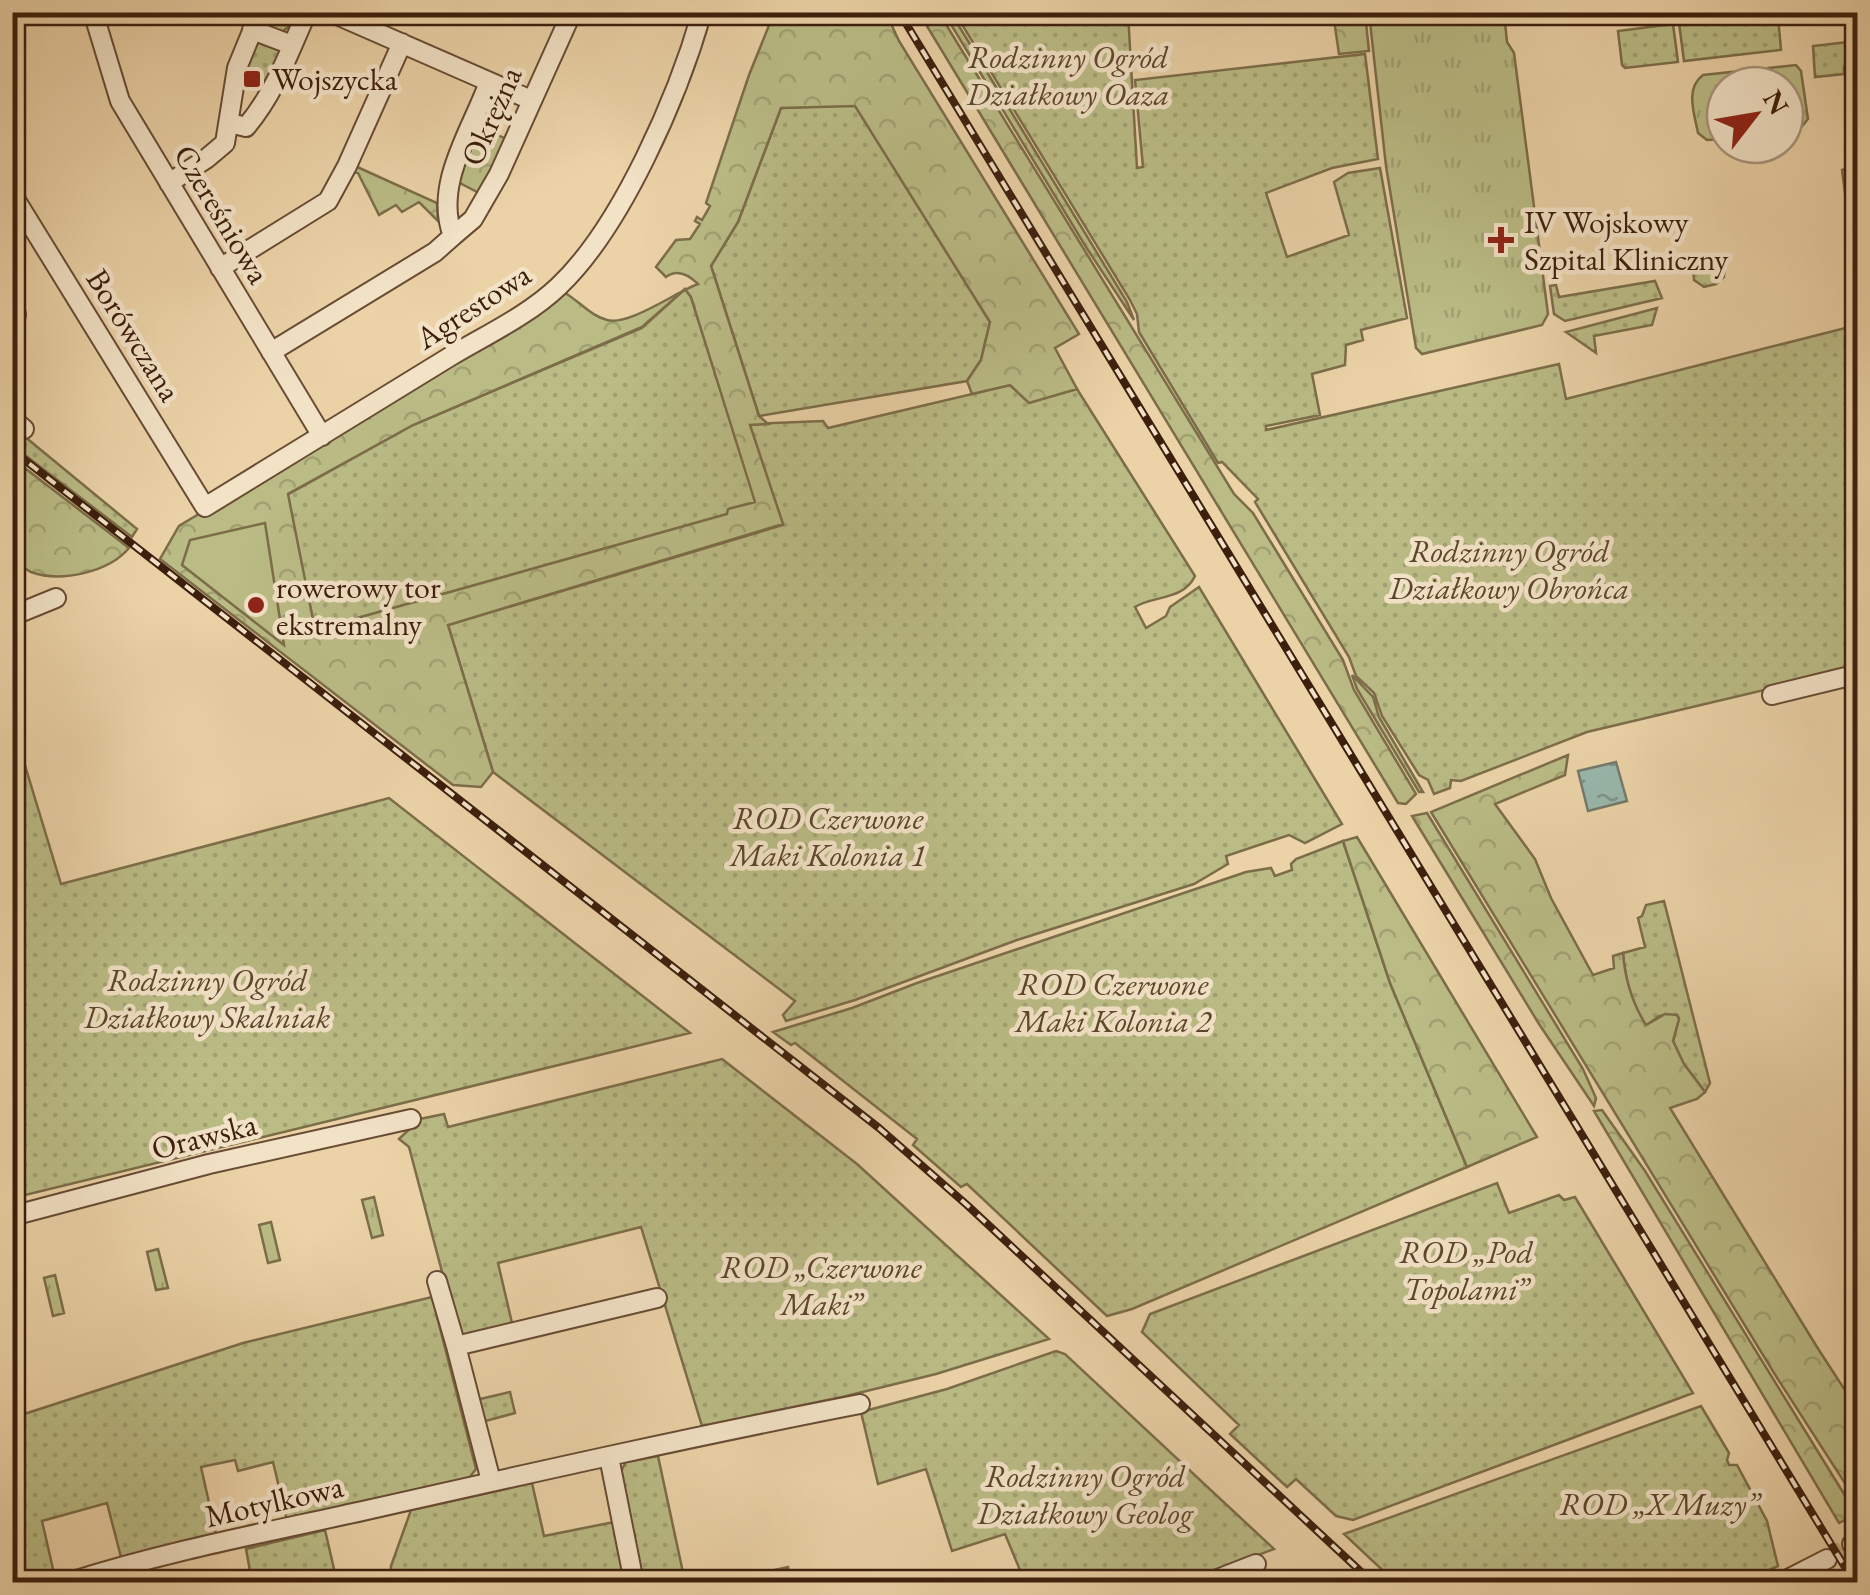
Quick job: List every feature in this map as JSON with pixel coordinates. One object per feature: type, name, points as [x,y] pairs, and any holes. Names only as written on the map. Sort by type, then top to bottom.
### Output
[{"type":"street","name":"Czereśniowa","points":[[93,12],[120,101],[322,436]]},
{"type":"street","points":[[230,122],[246,126],[258,114],[279,78],[307,12]]},
{"type":"street","points":[[330,12],[530,100]]},
{"type":"street","name":"Okrężna","points":[[271,352],[435,252],[482,205],[572,12]]},
{"type":"street","name":"Agrestowa","points":[[205,507],[510,320],[563,282],[594,243],[644,158],[664,116],[702,12]]},
{"type":"street","points":[[169,183],[219,150],[228,136],[237,68],[256,21],[292,45]]},
{"type":"street","points":[[220,268],[328,201],[402,43]]},
{"type":"street","name":"Okrężna","points":[[453,236],[446,212],[448,185],[490,82]]},
{"type":"street","name":"Borówczana","points":[[12,194],[205,507]]},
{"type":"street","points":[[12,616],[56,598]]},
{"type":"street","points":[[1772,695],[1858,674]]},
{"type":"street","name":"Orawska","points":[[12,1216],[209,1164],[410,1119]]},
{"type":"street","points":[[437,1281],[491,1481]]},
{"type":"street","points":[[456,1346],[657,1298]]},
{"type":"street","name":"Motylkowa","points":[[70,1582],[491,1481],[860,1404]]},
{"type":"street","points":[[609,1457],[634,1582]]},
{"type":"street","points":[[1792,1579],[1827,1558]]},
{"type":"street","points":[[1210,1582],[1249,1572]]},
{"type":"green space","points":[[265,13],[293,13],[292,24],[282,32],[270,30]]},
{"type":"green space","points":[[774,13],[886,13],[899,41],[1079,334],[1055,348],[1077,389],[1029,403],[1010,385],[972,394],[967,381],[981,360],[990,322],[855,106],[781,108],[738,222],[711,266],[759,416],[768,424],[750,425],[783,524],[448,625],[493,772],[481,787],[453,785],[160,559],[179,526],[565,293],[596,315],[616,321],[682,291],[642,327],[413,425],[288,494],[315,630],[727,514],[728,509],[755,502],[686,290],[698,284],[683,274],[666,277],[656,267],[676,240],[690,239],[700,224],[695,221],[697,217],[702,220],[710,206],[706,203]]},
{"type":"green space","points":[[919,13],[939,13],[1234,494],[1253,513],[1343,660],[1354,690],[1416,794],[1406,804],[1398,803]]},
{"type":"green space","points":[[944,13],[951,13],[1127,302],[1134,320],[1086,247]]},
{"type":"green space","name":"Rodzinny Ogród Działkowy Obrońca","points":[[955,13],[1128,13],[1137,168],[1143,167],[1135,80],[1365,54],[1378,159],[1332,168],[1266,193],[1287,257],[1349,235],[1334,182],[1348,173],[1380,168],[1407,318],[1361,330],[1363,340],[1346,345],[1345,365],[1312,374],[1320,415],[1266,426],[1266,430],[1559,364],[1566,399],[1857,325],[1857,668],[1587,732],[1461,781],[1451,780],[1450,788],[1434,794],[1382,716],[1374,693],[1356,676],[1349,657],[1255,502],[1258,499],[1222,462],[1218,463],[1139,332],[1130,300]]},
{"type":"green space","points":[[1333,13],[1365,13],[1369,51],[1339,54]]},
{"type":"green space","points":[[1369,13],[1504,13],[1507,42],[1514,53],[1548,314],[1542,325],[1422,354],[1416,348],[1386,166]]},
{"type":"green space","points":[[1771,13],[1778,16],[1781,50],[1684,61],[1679,23]]},
{"type":"green space","points":[[1673,24],[1678,62],[1625,68],[1622,65],[1618,31]]},
{"type":"green space","points":[[256,40],[282,50],[268,83],[257,79],[255,83],[241,76]]},
{"type":"green space","points":[[1857,41],[1857,66],[1844,67],[1844,74],[1815,77],[1813,46]]},
{"type":"green space","points":[[1703,75],[1705,138],[1698,133],[1692,94]]},
{"type":"green space","points":[[855,105],[990,322],[981,360],[967,381],[759,416],[711,266],[738,222],[781,108]]},
{"type":"green space","points":[[478,125],[508,140],[483,195],[454,180]]},
{"type":"green space","points":[[355,166],[437,203],[438,221],[419,202],[402,212],[396,205],[379,215],[358,173],[353,172]]},
{"type":"green space","points":[[1858,166],[1857,206],[1846,200],[1842,170]]},
{"type":"green space","points":[[1725,264],[1724,277],[1716,284],[1704,287],[1694,280],[1693,268]]},
{"type":"green space","points":[[1655,281],[1662,298],[1565,321],[1554,314],[1550,286],[1556,285],[1559,297]]},
{"type":"green space","points":[[685,289],[691,297],[756,502],[729,509],[728,514],[315,630],[287,495],[413,425],[642,328]]},
{"type":"green space","points":[[1657,308],[1652,325],[1594,336],[1596,353],[1566,332]]},
{"type":"green space","name":"ROD Czerwone Maki Kolonia 1","points":[[1010,385],[1029,402],[1077,389],[1195,576],[1176,594],[1135,607],[1146,628],[1199,587],[1342,824],[1305,843],[1289,835],[1226,856],[1228,864],[1194,884],[1017,940],[855,1000],[786,1021],[783,1015],[795,1001],[493,772],[448,625],[783,525],[749,424],[823,421],[828,428]]},
{"type":"green space","points":[[13,427],[137,529],[132,537],[13,446]]},
{"type":"green space","points":[[13,459],[129,548],[97,569],[70,576],[43,575],[26,569],[13,557]]},
{"type":"green space","name":"rowerowy tor ekstremalny","points":[[265,523],[284,645],[182,565],[190,540]]},
{"type":"green space","points":[[1352,675],[1373,697],[1379,717],[1423,792],[1419,792]]},
{"type":"green space","name":"Rodzinny Ogród Działkowy Skalniak","points":[[13,726],[61,884],[389,798],[690,1033],[13,1198]]},
{"type":"green space","points":[[1568,755],[1565,775],[1495,804],[1535,859],[1551,898],[1593,975],[1614,968],[1613,956],[1623,953],[1630,991],[1646,1025],[1665,1014],[1677,1015],[1673,1041],[1705,1092],[1697,1099],[1670,1108],[1817,1347],[1848,1395],[1857,1402],[1857,1502],[1431,812]]},
{"type":"green space","points":[[1427,813],[1583,1069],[1596,1098],[1594,1106],[1412,816]]},
{"type":"green space","points":[[1357,837],[1537,1137],[1467,1167],[1390,983],[1343,841]]},
{"type":"green space","name":"ROD Czerwone Maki Kolonia 2","points":[[1343,841],[1390,983],[1467,1167],[1132,1309],[1107,1316],[967,1184],[961,1187],[913,1145],[917,1139],[795,1043],[791,1045],[773,1032],[1246,872],[1271,868],[1275,876],[1292,870],[1296,859]]},
{"type":"green space","points":[[1664,901],[1710,1083],[1705,1092],[1683,1063],[1673,1041],[1677,1015],[1659,1016],[1646,1026],[1627,982],[1623,953],[1645,947],[1638,918],[1646,905]]},
{"type":"green space","name":"ROD „Czerwone Maki”","points":[[722,1059],[857,1164],[1049,1339],[936,1374],[702,1426],[641,1227],[498,1263],[512,1323],[459,1336],[409,1147],[399,1139],[420,1119],[444,1114],[448,1127]]},
{"type":"green space","points":[[1602,1110],[1645,1171],[1857,1515],[1839,1523],[1594,1111]]},
{"type":"green space","name":"ROD „Pod Topolami”","points":[[1497,1183],[1509,1213],[1559,1195],[1564,1200],[1575,1197],[1693,1393],[1353,1520],[1336,1516],[1296,1479],[1287,1487],[1230,1434],[1239,1425],[1142,1332],[1150,1314]]},
{"type":"green space","points":[[374,1197],[383,1235],[372,1238],[362,1200]]},
{"type":"green space","points":[[271,1222],[280,1260],[268,1263],[259,1225]]},
{"type":"green space","points":[[158,1249],[168,1288],[156,1290],[147,1252]]},
{"type":"green space","points":[[55,1275],[64,1313],[53,1316],[44,1278]]},
{"type":"green space","points":[[432,1297],[476,1469],[469,1478],[287,1521],[273,1462],[238,1471],[235,1460],[201,1467],[217,1538],[122,1561],[107,1503],[42,1521],[53,1569],[13,1579],[12,1418],[243,1343]]},
{"type":"green space","name":"Rodzinny Ogród Działkowy Geolog","points":[[1056,1351],[1065,1354],[1274,1549],[1187,1582],[1025,1582],[1005,1534],[952,1551],[926,1469],[878,1484],[861,1412],[947,1389]]},
{"type":"green space","points":[[510,1392],[515,1413],[482,1422],[476,1400]]},
{"type":"green space","name":"ROD „X Muzy”","points":[[1701,1406],[1729,1453],[1729,1465],[1737,1465],[1767,1521],[1778,1566],[1744,1582],[1395,1582],[1344,1534]]},
{"type":"green space","points":[[658,1456],[685,1582],[642,1582],[620,1473],[626,1462]]},
{"type":"green space","points":[[532,1483],[544,1536],[614,1522],[626,1582],[391,1582],[391,1566],[411,1510]]},
{"type":"green space","points":[[325,1530],[337,1582],[252,1582],[246,1549]]},
{"type":"green space","points":[[788,1567],[791,1582],[725,1581]]},
{"type":"water","points":[[1616,762],[1627,801],[1588,811],[1578,771]]},
{"type":"tunnel","points":[[1827,1559],[1852,1544]]},
{"type":"railway","points":[[899,12],[1854,1582]]},
{"type":"railway","points":[[12,450],[879,1128],[1372,1582]]},
{"type":"place","name":"Wojszycka","points":[[252,79]]},
{"type":"place","name":"IV Wojskowy Szpital Kliniczny","points":[[1501,240]]},
{"type":"place","name":"rowerowy tor ekstremalny","points":[[256,605]]},
{"type":"park label","name":"Rodzinny Ogród Działkowy Oaza","points":[[1068,76]]}]
